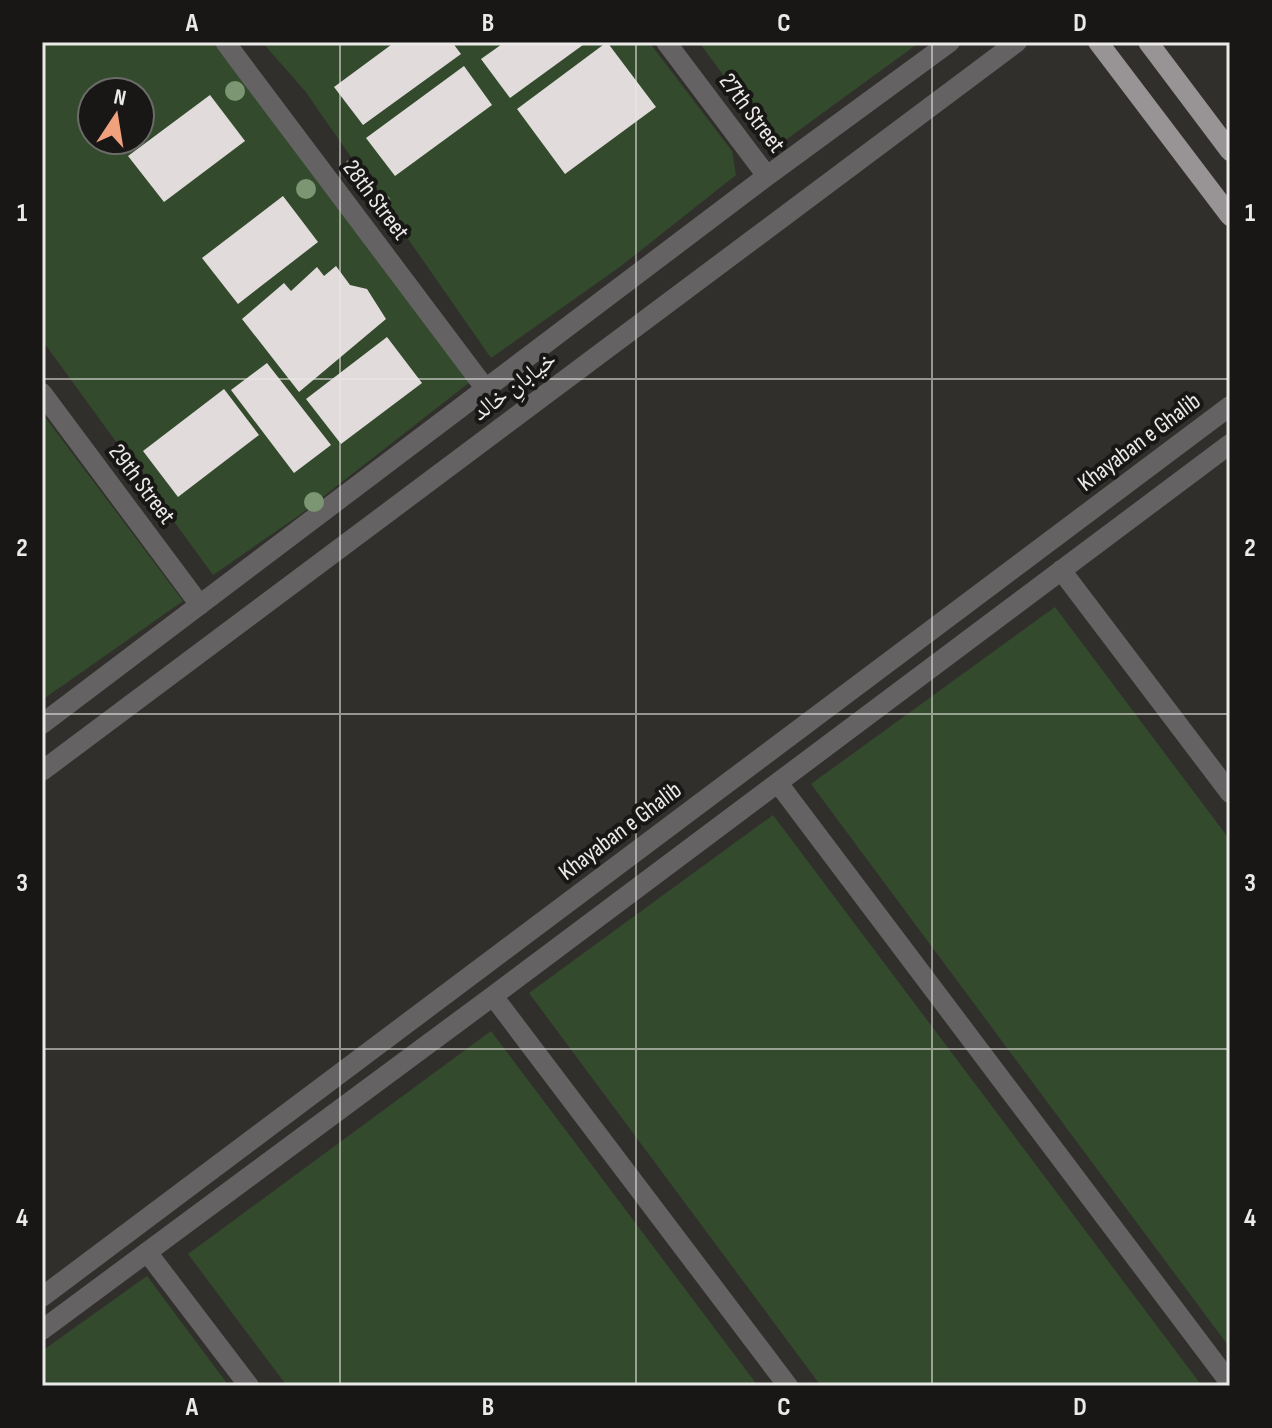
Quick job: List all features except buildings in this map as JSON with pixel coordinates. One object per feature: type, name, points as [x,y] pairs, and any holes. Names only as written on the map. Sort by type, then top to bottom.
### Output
[{"type":"main road","points":[[1098,42],[1230,216]]},
{"type":"main road","points":[[1148,42],[1230,151]]},
{"type":"street","name":"28th Street","points":[[225,42],[485,388]]},
{"type":"street","name":"27th Street","points":[[666,42],[767,176]]},
{"type":"street","name":"خیابانِ خالد","points":[[42,724],[767,176],[950,42]]},
{"type":"street","name":"خیابانِ خالد","points":[[42,771],[1017,42]]},
{"type":"street","name":"29th Street","points":[[42,393],[200,605]]},
{"type":"street","name":"Khayaban e Ghalib","points":[[42,1297],[1230,406]]},
{"type":"street","points":[[42,1330],[1230,444]]},
{"type":"street","points":[[1061,570],[1230,793]]},
{"type":"street","points":[[778,783],[1230,1383]]},
{"type":"street","points":[[493,996],[788,1386]]},
{"type":"street","points":[[147,1252],[249,1386]]},
{"type":"green space","points":[[42,42],[212,42],[470,382],[301,514],[213,575],[42,340]]},
{"type":"green space","points":[[262,42],[649,42],[732,151],[736,175],[621,266],[491,358],[305,91]]},
{"type":"green space","points":[[699,42],[920,42],[776,147]]},
{"type":"green space","points":[[42,413],[183,601],[42,700]]},
{"type":"green space","points":[[1055,607],[1230,840],[1230,1348],[811,784]]},
{"type":"green space","points":[[773,815],[1202,1386],[821,1386],[529,993]]},
{"type":"green space","points":[[491,1031],[758,1386],[287,1386],[188,1254]]},
{"type":"green space","points":[[147,1276],[229,1386],[42,1386],[42,1351]]}]
